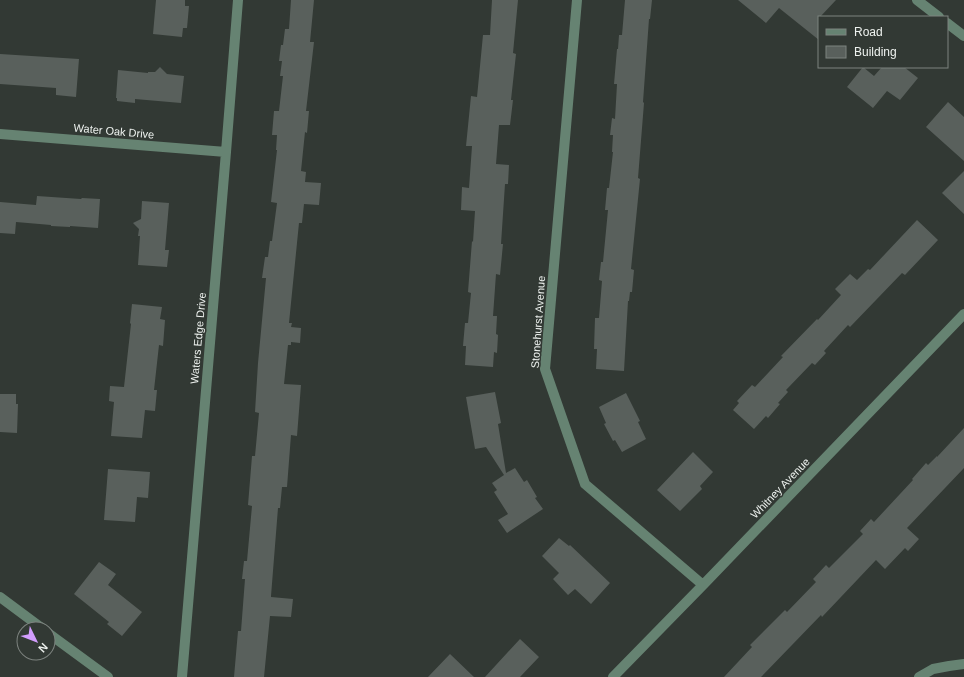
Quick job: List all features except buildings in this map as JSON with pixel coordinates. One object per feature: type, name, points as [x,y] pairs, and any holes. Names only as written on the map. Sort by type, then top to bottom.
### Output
[{"type":"street","name":"Waters Edge Drive","points":[[182,677],[238,0]]},
{"type":"street","name":"Stonehurst Avenue","points":[[577,0],[545,369],[585,484],[703,585]]},
{"type":"street","points":[[917,0],[938,16]]},
{"type":"street","points":[[948,24],[964,36]]},
{"type":"street","name":"Water Oak Drive","points":[[0,134],[226,152]]},
{"type":"street","name":"Whitney Avenue","points":[[613,677],[964,314]]},
{"type":"street","points":[[0,597],[32,621]]},
{"type":"street","points":[[56,639],[108,677]]},
{"type":"street","points":[[919,677],[933,669],[964,664]]}]
